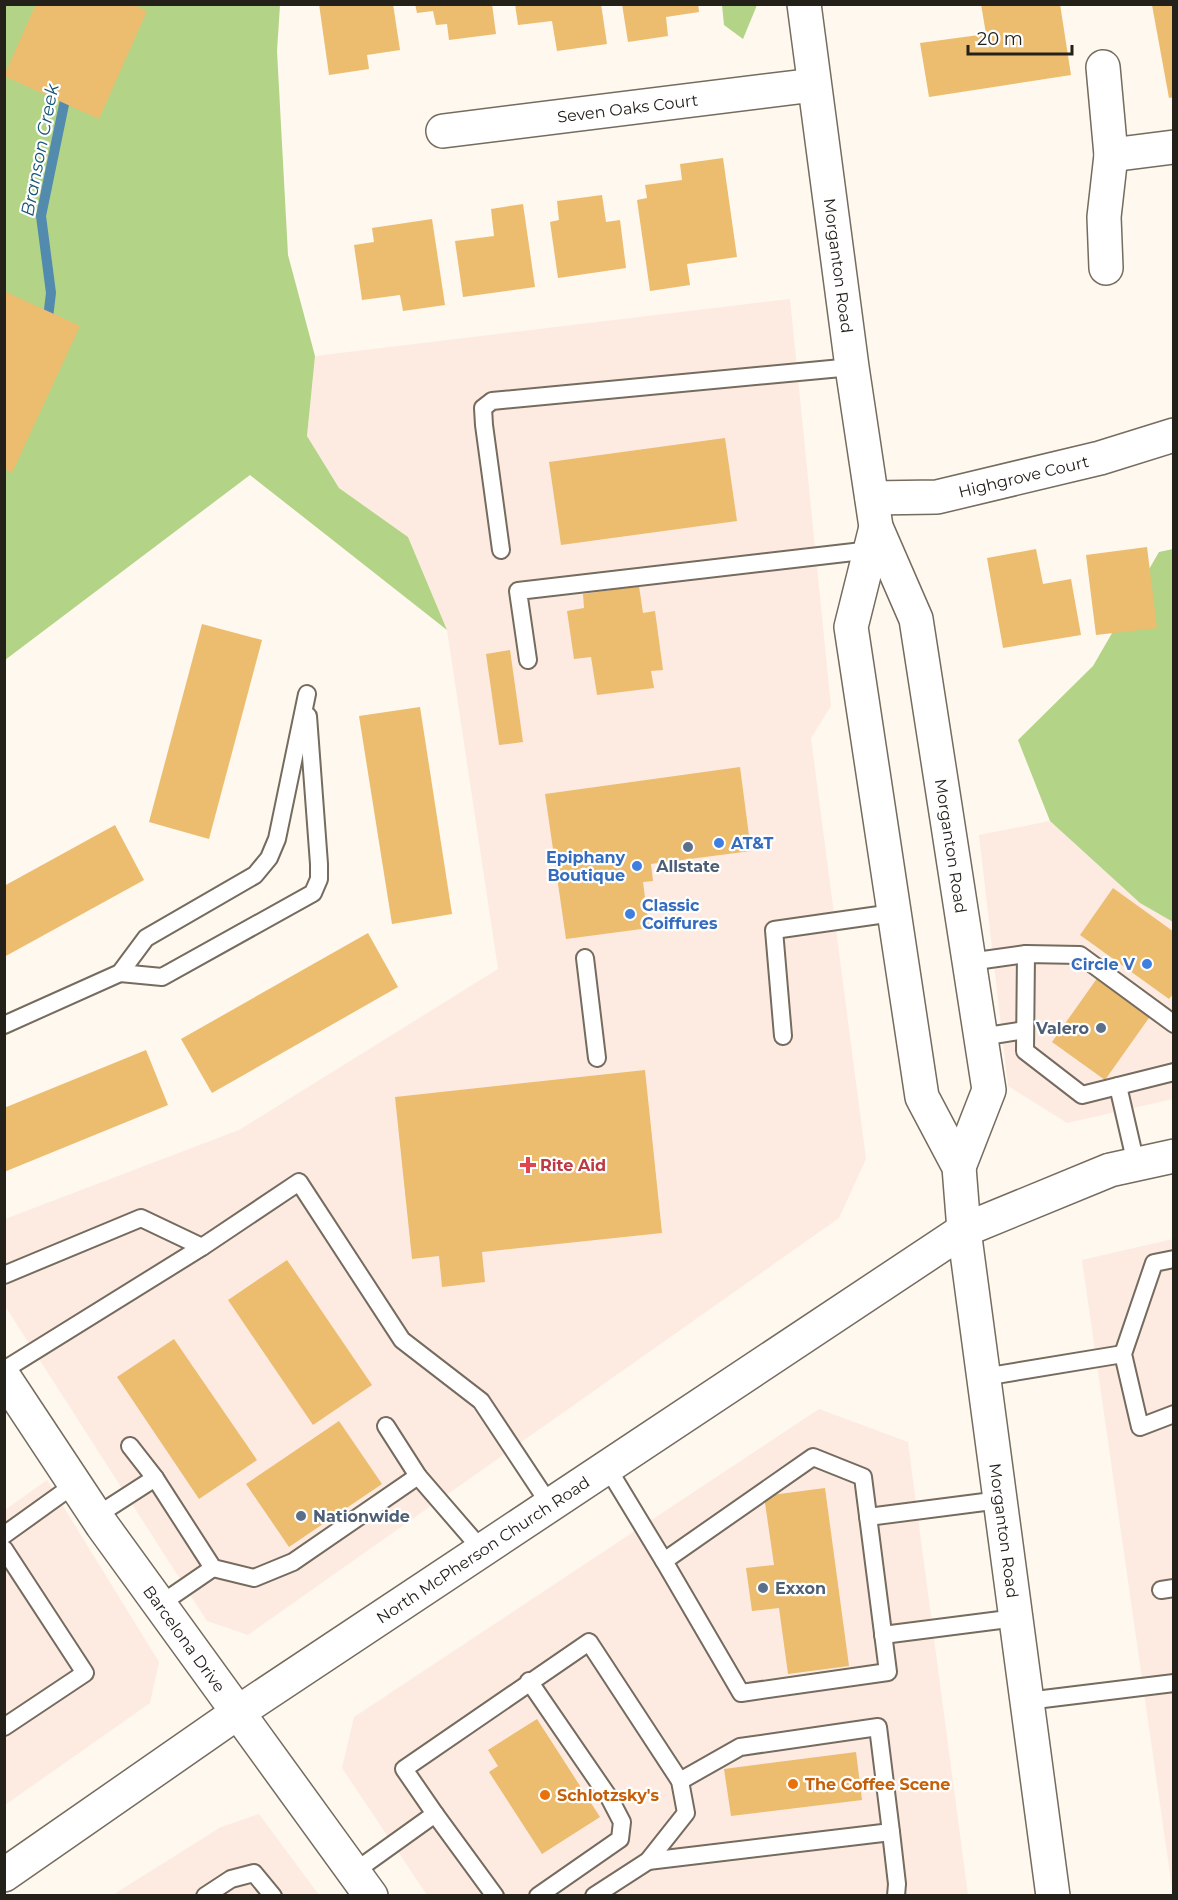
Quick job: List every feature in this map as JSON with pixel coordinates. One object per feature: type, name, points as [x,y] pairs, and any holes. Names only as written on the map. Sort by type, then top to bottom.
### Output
[{"type":"main road","name":"Morganton Road","points":[[804,4],[873,525],[916,620],[989,1090],[959,1167]]},
{"type":"main road","points":[[1103,67],[1111,155],[1104,217],[1106,268]]},
{"type":"main road","name":"Seven Oaks Court","points":[[443,131],[814,85]]},
{"type":"main road","points":[[1111,155],[1173,147]]},
{"type":"main road","name":"Highgrove Court","points":[[873,525],[937,497],[1100,458],[1173,435]]},
{"type":"main road","name":"Morganton Road","points":[[873,525],[851,627],[922,1097],[959,1167],[964,1230],[1053,1896]]},
{"type":"main road","name":"North McPherson Church Road","points":[[4,1875],[237,1713],[964,1230],[1110,1170],[1173,1156]]},
{"type":"main road","name":"Barcelona Drive","points":[[4,1377],[96,1516],[362,1884]]},
{"type":"lane","points":[[501,550],[484,425],[483,408],[492,401],[852,367]]},
{"type":"lane","points":[[528,660],[518,591],[873,525]]},
{"type":"lane","points":[[4,1025],[120,973],[146,938],[255,875],[269,858],[277,839],[307,694],[320,879],[313,893],[162,977],[120,973]]},
{"type":"lane","points":[[783,1036],[774,930],[893,913]]},
{"type":"lane","points":[[1026,954],[1025,1051],[1082,1095],[1173,1072]]},
{"type":"lane","points":[[969,962],[1026,954],[1080,955],[1173,1024]]},
{"type":"lane","points":[[585,958],[597,1058]]},
{"type":"lane","points":[[981,1037],[1025,1030]]},
{"type":"lane","points":[[1118,1086],[1136,1164]]},
{"type":"lane","points":[[4,1371],[202,1247],[299,1182],[402,1340],[481,1401],[550,1505]]},
{"type":"lane","points":[[4,1275],[141,1218],[202,1247]]},
{"type":"lane","points":[[1173,1259],[1154,1263],[1123,1354],[1140,1427],[1173,1414]]},
{"type":"lane","points":[[984,1377],[1123,1354]]},
{"type":"lane","points":[[386,1426],[418,1476],[482,1550]]},
{"type":"lane","points":[[130,1446],[155,1478],[213,1568],[254,1578],[293,1562],[418,1476]]},
{"type":"lane","points":[[607,1467],[741,1693],[888,1672],[862,1477],[813,1457],[664,1561]]},
{"type":"lane","points":[[96,1516],[155,1478]]},
{"type":"lane","points":[[4,1535],[75,1484]]},
{"type":"lane","points":[[868,1517],[1000,1500]]},
{"type":"lane","points":[[4,1549],[85,1673],[4,1727]]},
{"type":"lane","points":[[159,1605],[213,1568]]},
{"type":"lane","points":[[884,1635],[1016,1618]]},
{"type":"lane","points":[[495,1896],[404,1769],[529,1681],[590,1642],[680,1781],[686,1813],[648,1861],[594,1896]]},
{"type":"lane","points":[[529,1681],[610,1798],[622,1822],[620,1839],[538,1896]]},
{"type":"lane","points":[[1027,1701],[1173,1683]]},
{"type":"lane","points":[[680,1781],[740,1747],[878,1727],[897,1884],[896,1896]]},
{"type":"lane","points":[[362,1884],[435,1814]]},
{"type":"lane","points":[[648,1861],[891,1832]]},
{"type":"lane","points":[[205,1896],[231,1879],[254,1873],[273,1896]]},
{"type":"shaded area","points":[[790,299],[831,706],[811,738],[866,1159],[839,1218],[248,1635],[207,1621],[5,1306],[5,1219],[239,1130],[498,969],[447,630],[408,537],[339,488],[307,436],[315,356]]},
{"type":"shaded area","points":[[1050,821],[1140,903],[1173,922],[1173,1099],[1067,1123],[1008,1086],[979,835]]},
{"type":"shaded area","points":[[1173,1239],[1173,1895],[1082,1260]]},
{"type":"shaded area","points":[[819,1409],[908,1442],[968,1895],[427,1895],[342,1768],[354,1717]]},
{"type":"shaded area","points":[[47,1480],[159,1662],[150,1703],[5,1805],[5,1510]]},
{"type":"shaded area","points":[[259,1814],[319,1895],[111,1896],[221,1827]]},
{"type":"green space","points":[[5,5],[280,5],[277,51],[288,255],[315,356],[307,436],[339,488],[408,537],[447,630],[250,475],[5,660]]},
{"type":"green space","points":[[722,5],[757,5],[743,39],[724,25]]},
{"type":"green space","points":[[1173,549],[1173,922],[1140,903],[1050,821],[1018,740],[1093,666],[1159,552]]},
{"type":"building","points":[[36,4],[133,4],[147,11],[99,119],[4,76]]},
{"type":"building","points":[[319,4],[393,4],[400,50],[367,55],[369,69],[329,75]]},
{"type":"building","points":[[415,4],[492,4],[496,34],[449,40],[447,24],[436,25],[433,11],[417,13]]},
{"type":"building","points":[[515,4],[601,4],[607,44],[557,51],[552,21],[518,25]]},
{"type":"building","points":[[622,4],[698,4],[699,12],[666,17],[668,36],[628,42]]},
{"type":"building","points":[[981,4],[1060,4],[1071,75],[929,97],[920,43],[986,34]]},
{"type":"building","points":[[1152,5],[1174,5],[1174,97],[1169,98]]},
{"type":"building","points":[[723,158],[737,257],[687,264],[690,285],[650,291],[637,200],[647,198],[645,185],[682,180],[680,164]]},
{"type":"building","points":[[602,195],[606,222],[620,220],[626,268],[558,278],[550,222],[559,220],[557,201]]},
{"type":"building","points":[[523,204],[535,287],[463,297],[455,241],[494,236],[491,209]]},
{"type":"building","points":[[432,219],[445,305],[403,311],[400,295],[362,300],[354,245],[374,242],[372,228]]},
{"type":"building","points":[[4,291],[80,326],[12,473],[4,469]]},
{"type":"building","points":[[725,438],[737,521],[561,545],[549,462]]},
{"type":"building","points":[[1147,547],[1157,628],[1096,635],[1086,555]]},
{"type":"building","points":[[1036,549],[1043,584],[1071,579],[1081,635],[1003,648],[987,558]]},
{"type":"building","points":[[639,586],[643,613],[655,611],[663,670],[651,671],[654,688],[597,695],[591,657],[574,659],[567,611],[584,608],[583,594]]},
{"type":"building","points":[[202,624],[262,640],[209,839],[149,822]]},
{"type":"building","points":[[510,650],[523,742],[499,745],[486,654]]},
{"type":"building","points":[[420,707],[452,914],[392,924],[359,716]]},
{"type":"building","points":[[740,767],[751,851],[651,864],[653,881],[643,882],[649,928],[566,939],[545,794]]},
{"type":"building","points":[[115,825],[144,880],[4,957],[4,886]]},
{"type":"building","name":"Circle V","points":[[1113,888],[1174,932],[1174,993],[1169,999],[1080,935]]},
{"type":"building","points":[[368,933],[398,987],[212,1093],[181,1039]]},
{"type":"building","name":"Valero","points":[[1098,977],[1151,1015],[1105,1080],[1052,1042]]},
{"type":"building","points":[[146,1050],[168,1105],[4,1172],[4,1108]]},
{"type":"building","name":"Rite Aid","points":[[645,1070],[662,1233],[482,1252],[485,1282],[442,1287],[439,1256],[412,1259],[395,1097]]},
{"type":"building","points":[[287,1260],[372,1385],[313,1425],[228,1300]]},
{"type":"building","points":[[174,1339],[257,1460],[199,1499],[117,1377]]},
{"type":"building","name":"Nationwide","points":[[339,1421],[382,1484],[289,1547],[246,1484]]},
{"type":"building","points":[[825,1488],[849,1666],[788,1674],[779,1608],[752,1611],[746,1568],[774,1565],[764,1496]]},
{"type":"building","name":"Schlotzsky's","points":[[537,1719],[600,1817],[542,1854],[489,1772],[498,1766],[488,1750]]},
{"type":"building","name":"The Coffee Scene","points":[[856,1752],[862,1800],[731,1816],[724,1769]]},
{"type":"waterway","name":"Branson Creek","points":[[47,326],[51,293],[41,216],[67,90]]},
{"type":"place","name":"AT&T","points":[[719,843]]},
{"type":"place","name":"Allstate","points":[[688,847]]},
{"type":"place","name":"Epiphany Boutique","points":[[637,866]]},
{"type":"place","name":"Classic Coiffures","points":[[630,914]]},
{"type":"place","name":"Circle V","points":[[1147,964]]},
{"type":"place","name":"Valero","points":[[1101,1028]]},
{"type":"place","name":"Rite Aid","points":[[528,1165]]},
{"type":"place","name":"Nationwide","points":[[301,1516]]},
{"type":"place","name":"Exxon","points":[[763,1588]]},
{"type":"place","name":"The Coffee Scene","points":[[793,1784]]},
{"type":"place","name":"Schlotzsky's","points":[[545,1795]]}]
